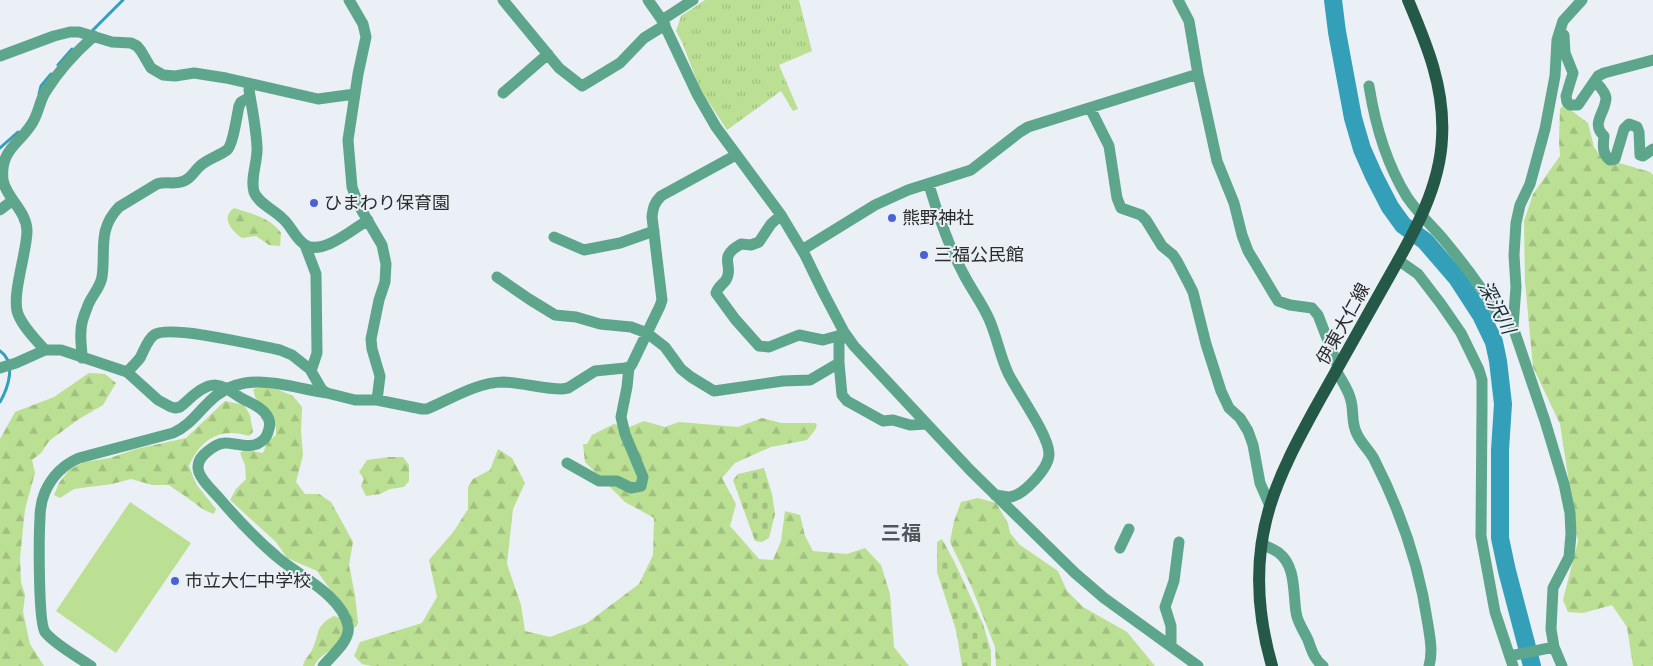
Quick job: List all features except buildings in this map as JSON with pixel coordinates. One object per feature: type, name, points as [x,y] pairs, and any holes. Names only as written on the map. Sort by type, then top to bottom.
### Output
[{"type":"main road","name":"伊東大仁線","points":[[1272,666],[1260,614],[1259,583],[1262,544],[1270,506],[1299,439],[1401,255],[1420,216],[1438,168],[1442,137],[1442,101],[1434,66],[1408,0]]},
{"type":"street","points":[[349,0],[363,24],[366,38],[348,140],[354,196],[382,245],[386,264],[385,282],[379,300],[371,339],[380,376],[377,400]]},
{"type":"street","points":[[503,0],[566,75],[582,86],[620,63],[644,38],[694,0]]},
{"type":"street","points":[[648,0],[663,23],[697,94],[716,127],[781,215],[802,250],[843,334],[926,424],[1075,573],[1104,598],[1198,666]]},
{"type":"street","points":[[1178,0],[1189,21],[1198,74],[1217,161],[1236,208],[1248,252],[1278,301],[1312,308],[1318,315],[1351,401],[1353,426],[1356,434],[1376,466],[1400,521],[1425,602],[1431,648],[1429,666]]},
{"type":"street","points":[[1562,666],[1551,647],[1553,588],[1568,556],[1572,534],[1570,513],[1564,484],[1545,420],[1516,334],[1513,319],[1516,294],[1514,255],[1516,223],[1520,205],[1530,184],[1545,129],[1555,76],[1557,40],[1563,21],[1582,0]]},
{"type":"street","points":[[1563,21],[1565,54],[1573,73],[1566,96],[1570,106],[1578,105],[1595,81],[1604,73],[1653,60]]},
{"type":"street","points":[[0,56],[62,34],[79,32],[112,42],[125,41],[137,46],[150,68],[163,75],[175,76],[194,73],[318,99],[355,94]]},
{"type":"street","points":[[45,350],[22,322],[17,307],[27,229],[23,215],[2,179],[6,153],[32,124],[46,91],[68,63],[94,36]]},
{"type":"street","points":[[503,93],[548,54]]},
{"type":"street","points":[[802,250],[875,205],[908,190],[971,170],[1028,127],[1198,74]]},
{"type":"street","points":[[1595,81],[1606,97],[1599,116],[1598,127],[1600,133],[1604,136],[1606,157],[1610,160],[1615,159],[1624,129],[1630,124],[1637,127],[1639,132],[1640,154],[1643,156],[1653,149]]},
{"type":"street","points":[[248,83],[257,147],[257,161],[253,181],[254,192],[257,198],[285,220],[295,235],[305,245],[316,274],[317,353],[311,370]]},
{"type":"street","points":[[1368,86],[1380,136],[1394,173],[1407,196],[1420,216],[1470,272],[1498,314]]},
{"type":"street","points":[[82,358],[82,324],[87,307],[102,279],[106,225],[119,208],[157,184],[187,180],[201,164],[226,150],[230,145],[239,106],[241,102],[250,97]]},
{"type":"street","points":[[1090,108],[1109,146],[1117,198],[1121,208],[1136,213],[1146,220],[1162,246],[1177,261],[1193,292],[1206,344],[1221,391],[1229,408],[1240,418],[1248,431],[1253,445],[1260,484],[1270,506]]},
{"type":"street","points":[[567,463],[599,481],[617,481],[631,488],[641,486],[643,477],[625,434],[621,417],[629,367],[636,359],[660,306],[662,293],[653,208],[660,196],[736,155]]},
{"type":"street","points":[[928,185],[948,244],[988,316],[1007,371],[1048,445],[1049,455],[1047,462],[1042,472],[1029,485],[1011,497],[995,495]]},
{"type":"street","points":[[0,210],[13,200]]},
{"type":"street","points":[[781,215],[771,224],[759,242],[751,245],[740,244],[730,251],[727,256],[728,275],[726,280],[716,290],[716,293],[735,319],[759,346],[769,347],[799,335],[823,340],[843,334]]},
{"type":"street","points":[[305,245],[314,248],[327,246],[368,220]]},
{"type":"street","points":[[554,237],[584,250],[620,243],[654,231]]},
{"type":"street","points":[[1401,255],[1418,274],[1461,333],[1482,380],[1481,536],[1495,612],[1513,659],[1551,647]]},
{"type":"street","points":[[497,277],[555,315],[576,317],[600,324],[630,327],[647,333],[665,347],[681,369],[690,377],[714,391],[782,381],[810,380],[840,363]]},
{"type":"street","points":[[127,372],[140,358],[153,336],[161,332],[203,335],[280,350],[292,355],[311,370],[322,390],[326,393]]},
{"type":"street","points":[[843,334],[839,343],[840,363],[842,395],[847,401],[883,421],[893,420],[910,425],[926,424]]},
{"type":"street","points":[[0,368],[45,350],[61,350],[127,372],[158,400],[175,408],[180,407],[207,387],[214,385],[228,388],[262,410],[269,417],[271,424],[266,437],[261,442],[246,446],[225,443],[215,446],[198,461],[198,469],[203,480],[247,530],[278,558],[317,586],[336,604],[348,626],[348,637],[323,666]]},
{"type":"street","points":[[91,666],[44,631],[41,613],[40,516],[44,493],[52,478],[68,463],[92,454],[173,433],[182,429],[217,394],[228,388],[260,382],[274,382],[355,400],[377,400],[411,408],[427,409],[486,384],[517,383],[562,390],[595,371],[629,367]]},
{"type":"street","points":[[1120,548],[1129,529]]},
{"type":"street","points":[[1171,646],[1171,626],[1165,607],[1174,581],[1179,542]]},
{"type":"street","points":[[1262,544],[1279,552],[1288,566],[1294,586],[1298,622],[1316,661],[1323,666]]},
{"type":"green space","points":[[705,0],[799,0],[812,51],[779,65],[798,109],[793,111],[781,91],[727,130],[700,89],[676,31],[681,16]]},
{"type":"green space","points":[[1564,105],[1588,123],[1594,147],[1602,158],[1650,172],[1653,175],[1653,666],[1633,666],[1627,627],[1612,605],[1583,613],[1568,612],[1563,600],[1578,541],[1560,424],[1533,367],[1525,282],[1524,221],[1533,194],[1560,156],[1560,109]]},
{"type":"green space","points":[[234,208],[271,223],[281,233],[280,246],[269,245],[256,236],[242,238],[238,235],[231,228],[228,220],[230,212]]},
{"type":"green space","points":[[89,373],[105,374],[116,383],[103,405],[79,419],[49,441],[41,453],[32,460],[35,473],[25,509],[20,558],[21,582],[25,595],[23,612],[30,644],[44,666],[0,666],[0,439],[15,412],[54,397]]},
{"type":"green space","points":[[267,385],[293,396],[302,407],[303,455],[296,482],[305,494],[319,494],[331,502],[353,542],[349,565],[355,595],[358,623],[356,627],[352,628],[339,602],[317,571],[287,558],[276,542],[230,500],[236,489],[246,479],[245,465],[240,453],[245,450],[263,453],[267,443],[276,435],[276,427],[261,419],[260,403],[255,397],[253,389]]},
{"type":"green space","points":[[225,401],[244,405],[250,415],[253,432],[249,436],[229,433],[220,434],[206,442],[199,449],[189,466],[196,484],[216,509],[214,514],[203,509],[169,485],[152,485],[131,479],[112,484],[74,489],[60,498],[54,495],[59,483],[69,470],[84,462],[110,458],[136,449],[186,438]]},
{"type":"green space","points":[[762,418],[781,423],[815,423],[817,425],[807,440],[771,447],[735,463],[722,478],[736,504],[730,526],[759,559],[773,560],[781,541],[785,511],[800,515],[805,536],[813,551],[847,554],[865,548],[881,565],[890,594],[894,647],[909,666],[372,666],[362,664],[354,656],[360,642],[422,623],[437,597],[429,560],[454,531],[468,509],[468,487],[473,479],[490,470],[498,449],[512,458],[525,483],[513,509],[507,564],[521,605],[525,631],[550,637],[587,623],[639,584],[653,555],[654,518],[625,502],[585,462],[583,444],[587,444],[592,435],[614,424],[627,428],[644,421],[665,427],[679,422],[738,427]]},
{"type":"green space","points":[[403,457],[409,465],[409,481],[404,487],[366,496],[361,486],[364,479],[359,472],[367,460]]},
{"type":"green space","points":[[764,468],[772,494],[775,514],[769,538],[762,542],[755,541],[733,480],[738,474]]},
{"type":"green space","points":[[978,498],[996,503],[1008,523],[1010,533],[1020,545],[1058,571],[1067,591],[1083,607],[1127,632],[1155,666],[996,666],[995,647],[972,588],[950,542],[954,521],[961,502]]},
{"type":"green space","points":[[130,502],[191,543],[116,653],[56,611]]},
{"type":"green space","points":[[942,539],[983,624],[991,651],[991,666],[962,666],[956,630],[937,572],[937,542]]},
{"type":"green space","points":[[334,616],[340,618],[345,629],[339,640],[314,666],[303,666],[313,648],[321,626]]},
{"type":"waterway","points":[[91,32],[123,0]]},
{"type":"waterway","name":"深沢川","points":[[1333,0],[1353,118],[1362,149],[1374,176],[1390,207],[1403,225],[1425,241],[1457,278],[1481,315],[1494,342],[1503,404],[1500,450],[1500,538],[1532,666]]},
{"type":"waterway","points":[[58,65],[72,49]]},
{"type":"waterway","points":[[39,94],[41,86],[51,74]]},
{"type":"waterway","points":[[0,148],[18,132]]},
{"type":"waterway","points":[[0,351],[5,356],[10,369],[6,390],[0,402]]},
{"type":"place","name":"ひまわり保育園","points":[[314,203]]},
{"type":"place","name":"熊野神社","points":[[892,218]]},
{"type":"place","name":"三福公民館","points":[[924,255]]},
{"type":"place","name":"市立大仁中学校","points":[[175,581]]},
{"type":"district","name":"三福","points":[[901,533]]}]
